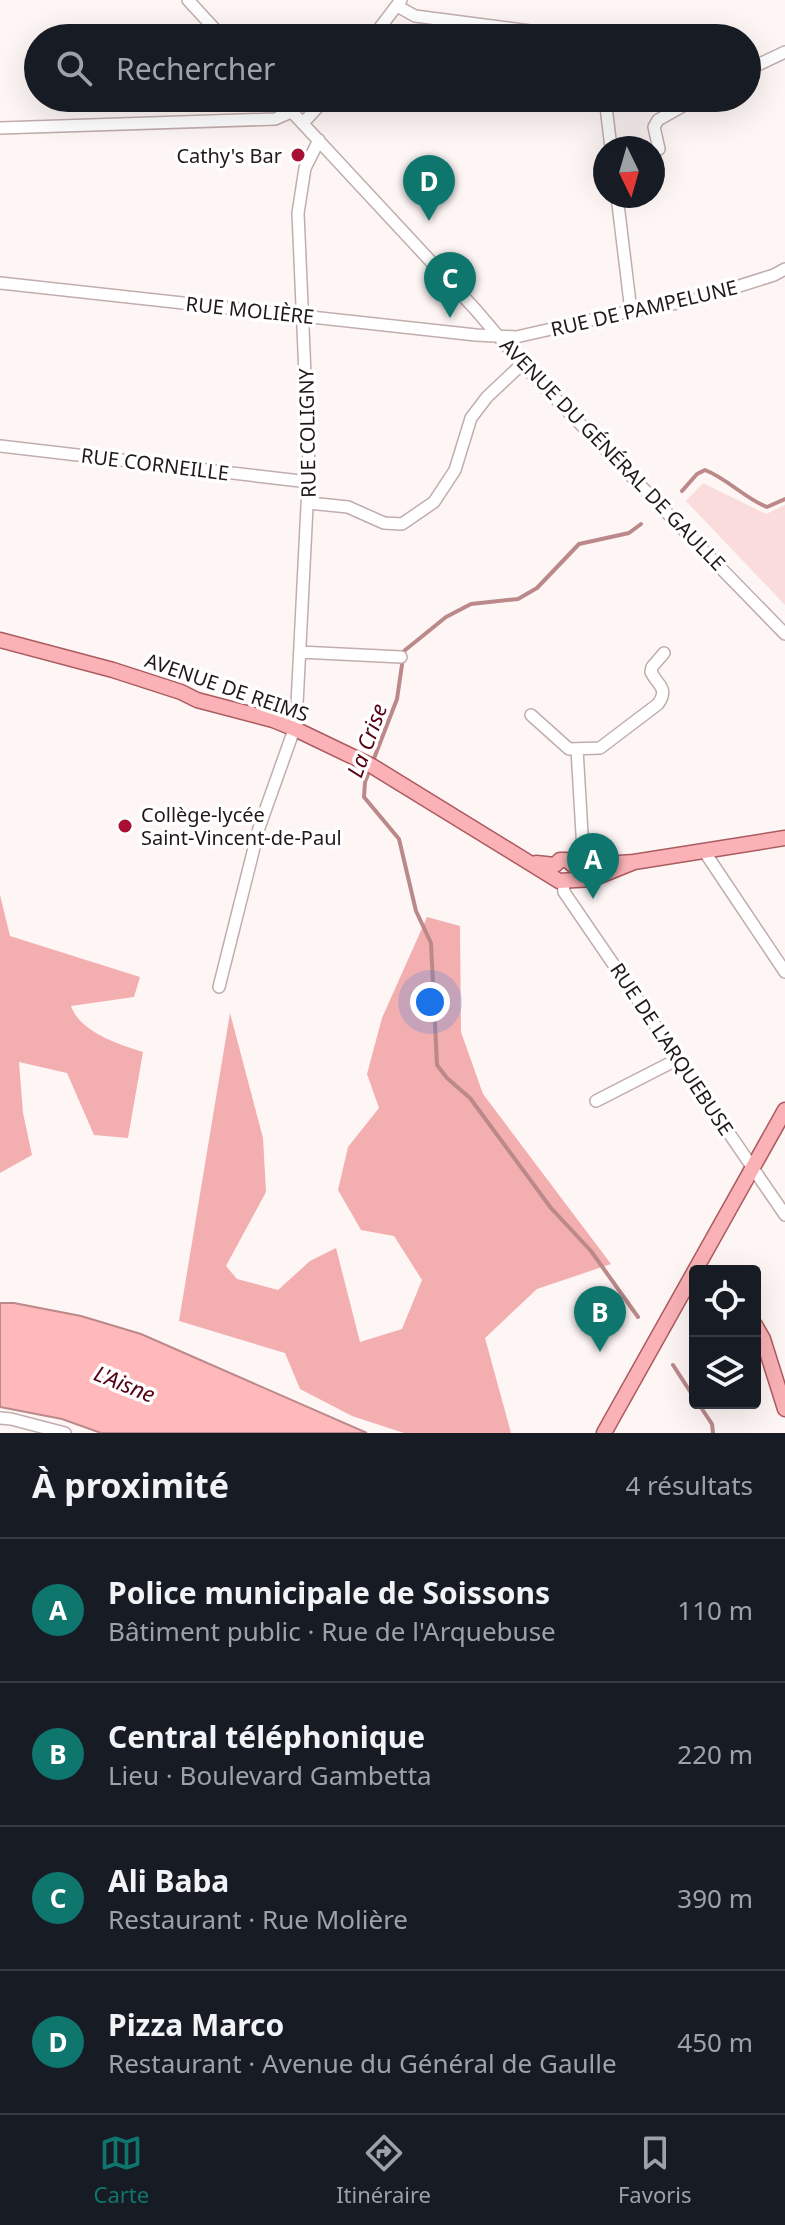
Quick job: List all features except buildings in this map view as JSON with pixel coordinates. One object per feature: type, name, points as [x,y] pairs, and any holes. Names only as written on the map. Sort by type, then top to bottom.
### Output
[{"type":"main road","name":"AVENUE DE REIMS","points":[[0,640],[113,670],[197,700],[295,729],[368,764],[528,862],[563,873]]},
{"type":"main road","points":[[563,873],[590,865],[634,862],[785,838]]},
{"type":"main road","points":[[563,873],[583,880],[603,876],[634,862]]},
{"type":"main road","points":[[705,1265],[752,1168],[783,1120]]},
{"type":"main road","points":[[604,1433],[689,1292]]},
{"type":"main road","points":[[761,1336],[785,1409]]},
{"type":"street","points":[[188,0],[210,24]]},
{"type":"street","points":[[383,24],[400,3],[415,16],[476,24]]},
{"type":"street","points":[[761,63],[785,52]]},
{"type":"street","points":[[0,128],[275,119],[291,112]]},
{"type":"street","name":"AVENUE DU GÉNÉRAL DE GAULLE","points":[[291,112],[500,336],[522,364],[785,634]]},
{"type":"street","points":[[303,123],[313,112]]},
{"type":"street","points":[[607,112],[610,136]]},
{"type":"street","points":[[656,136],[654,127],[658,120],[672,112]]},
{"type":"street","name":"RUE COLIGNY","points":[[219,987],[259,828],[295,729],[309,503],[298,213],[305,168],[319,140]]},
{"type":"street","points":[[618,208],[631,311]]},
{"type":"street","name":"RUE DE PAMPELUNE","points":[[500,336],[516,337],[695,300],[785,269]]},
{"type":"street","name":"RUE MOLIÈRE","points":[[0,283],[500,336]]},
{"type":"street","points":[[309,503],[348,507],[384,523],[402,524],[434,502],[455,470],[471,418],[487,397],[522,364]]},
{"type":"street","name":"RUE CORNEILLE","points":[[0,446],[309,482]]},
{"type":"street","points":[[300,652],[401,657]]},
{"type":"street","points":[[531,715],[569,749],[600,748],[658,704],[665,691],[651,672],[664,653]]},
{"type":"street","points":[[577,749],[583,851],[590,865]]},
{"type":"street","points":[[704,851],[785,972]]},
{"type":"street","name":"RUE DE L'ARQUEBUSE","points":[[563,873],[564,892],[785,1215]]},
{"type":"street","points":[[596,1101],[675,1054]]},
{"type":"street","points":[[0,1418],[65,1433]]},
{"type":"shaded area","points":[[703,483],[766,514],[785,505],[785,605],[686,501]]},
{"type":"shaded area","points":[[0,895],[10,936],[140,977],[134,997],[71,1006],[91,1030],[143,1052],[128,1138],[94,1135],[67,1073],[19,1062],[23,1113],[32,1155],[0,1173]]},
{"type":"shaded area","points":[[427,917],[460,926],[461,1032],[483,1094],[611,1264],[537,1289],[485,1338],[511,1433],[404,1433],[352,1416],[300,1389],[285,1353],[179,1321],[230,1013],[263,1138],[266,1192],[226,1266],[237,1279],[278,1290],[310,1261],[336,1248],[360,1342],[402,1329],[422,1280],[394,1236],[361,1230],[338,1190],[348,1147],[379,1108],[367,1074],[382,1018]]},
{"type":"water","name":"L'Aisne","points":[[0,1303],[81,1316],[141,1334],[367,1433],[101,1433],[62,1419],[0,1407]]},
{"type":"waterway","name":"La Crise","points":[[682,491],[697,474],[705,470],[767,507],[785,499]]},
{"type":"waterway","name":"La Crise","points":[[373,761],[397,699],[404,651],[446,617],[471,604],[518,599],[537,588],[579,544],[629,533],[641,524]]},
{"type":"waterway","name":"La Crise","points":[[370,769],[364,797],[399,839],[416,911],[431,943],[437,1065],[470,1098],[551,1208],[591,1251],[638,1317]]},
{"type":"waterway","name":"La Crise","points":[[673,1365],[689,1390]]},
{"type":"waterway","name":"La Crise","points":[[702,1409],[712,1424],[713,1433]]},
{"type":"place","name":"Cathy's Bar","points":[[298,155]]},
{"type":"place","name":"Pizza Marco","points":[[429,221]]},
{"type":"place","name":"Ali Baba","points":[[450,318]]},
{"type":"place","name":"Collège-lycée Saint-Vincent-de-Paul","points":[[125,826]]},
{"type":"place","name":"Police municipale de Soissons","points":[[593,899]]},
{"type":"place","name":"Central téléphonique","points":[[600,1352]]}]
